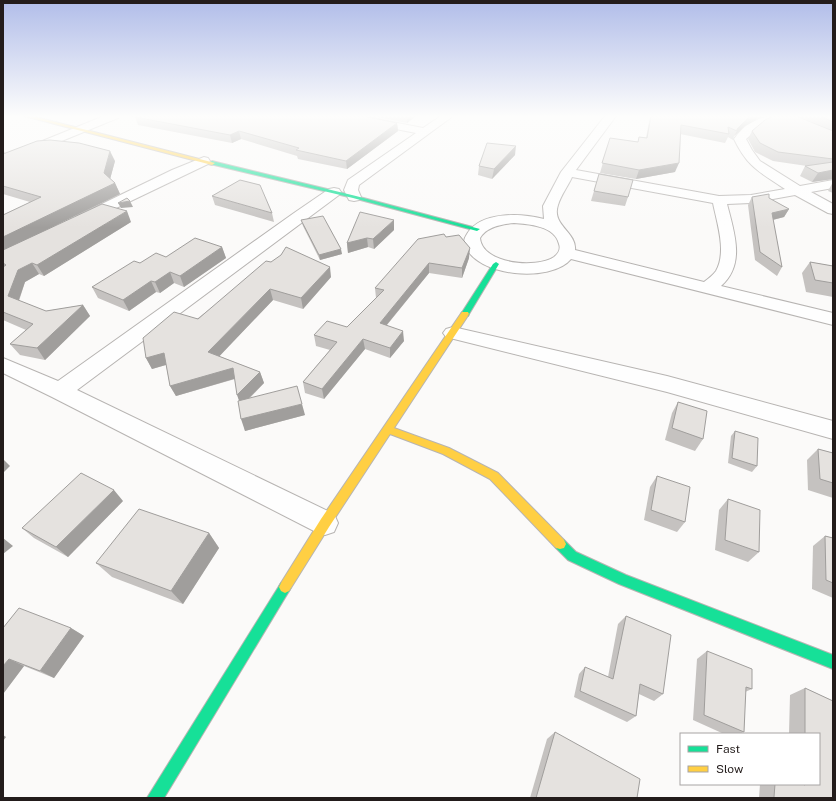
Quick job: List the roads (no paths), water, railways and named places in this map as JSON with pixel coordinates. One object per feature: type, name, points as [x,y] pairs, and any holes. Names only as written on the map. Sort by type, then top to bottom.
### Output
[{"type":"street","points":[[3,162],[25,153]]},
{"type":"street","points":[[174,153],[331,191],[354,190],[477,229]]},
{"type":"street","points":[[354,190],[399,153]]},
{"type":"street","points":[[550,206],[523,216],[490,222],[477,229],[472,239],[475,250],[487,260],[496,264],[520,269],[545,267],[559,261],[567,253],[567,242],[552,223],[550,206],[568,172],[582,153]]},
{"type":"street","points":[[747,153],[756,164],[800,192],[833,210]]},
{"type":"street","points":[[71,224],[204,161]]},
{"type":"street","points":[[568,172],[719,200],[751,200],[800,192],[833,184]]},
{"type":"street","points":[[60,391],[331,191]]},
{"type":"street","points":[[707,288],[719,278],[725,270],[728,258],[727,235],[719,200]]},
{"type":"street","points":[[507,219],[536,221],[559,232]]},
{"type":"street","points":[[567,253],[833,319]]},
{"type":"street","points":[[154,798],[325,523],[453,333],[496,264]]},
{"type":"street","points":[[453,333],[667,384],[833,430]]},
{"type":"street","points":[[3,365],[60,391],[325,523]]},
{"type":"street","points":[[388,430],[446,451],[494,476],[572,556],[623,580],[833,662]]}]
